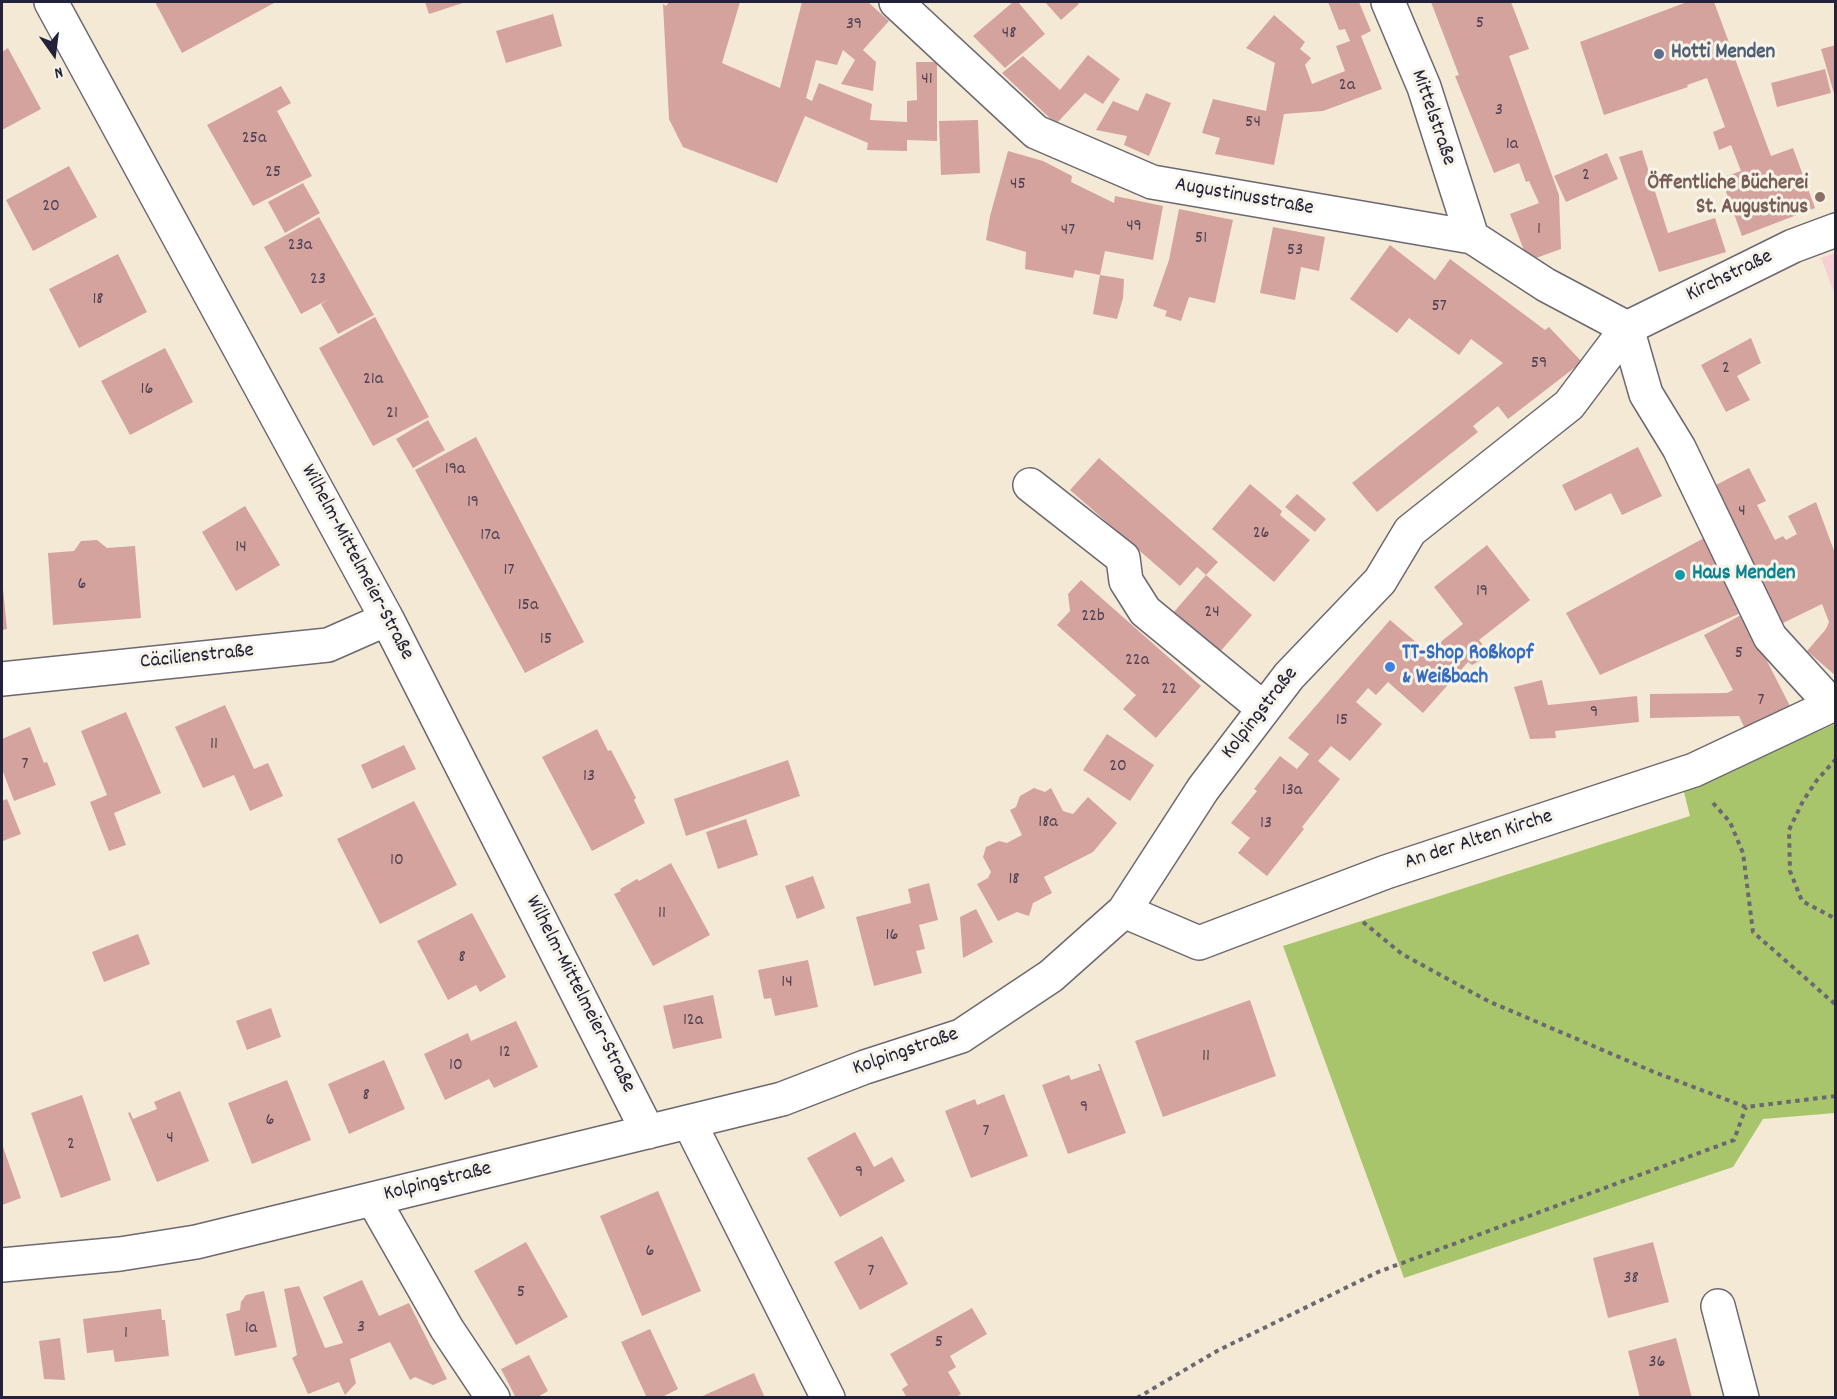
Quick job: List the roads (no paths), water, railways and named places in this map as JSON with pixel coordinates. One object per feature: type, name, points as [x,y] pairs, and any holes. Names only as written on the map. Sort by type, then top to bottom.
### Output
[{"type":"street","name":"Wilhelm-Mittelmeier-Straße","points":[[51,2],[387,619],[648,1132]]},
{"type":"street","name":"Augustinusstraße","points":[[896,2],[1036,132],[1152,182],[1472,237],[1546,285],[1627,328]]},
{"type":"street","name":"Mittelstraße","points":[[1389,2],[1424,87],[1472,237]]},
{"type":"street","name":"Kirchstraße","points":[[1627,328],[1793,246],[1836,230]]},
{"type":"street","name":"An der Alten Kirche","points":[[1124,911],[1199,943],[1408,864],[1694,770],[1834,705],[1770,637],[1679,448],[1646,394],[1627,328]]},
{"type":"street","name":"Kolpingstraße","points":[[2,1265],[120,1254],[196,1242],[782,1099],[865,1067],[961,1036],[1051,976],[1124,911],[1203,789],[1289,676],[1380,581],[1410,531],[1569,405],[1627,328]]},
{"type":"street","points":[[1030,485],[1123,558],[1126,581],[1145,611],[1264,709]]},
{"type":"street","name":"Cäcilienstraße","points":[[2,679],[328,645],[387,619]]},
{"type":"street","points":[[689,1122],[828,1398]]},
{"type":"street","points":[[373,1199],[447,1329],[493,1398]]},
{"type":"street","points":[[1718,1306],[1742,1398]]},
{"type":"place","name":"Hotti Menden","points":[[1659,54]]},
{"type":"place","name":"Öffentliche Bücherei St. Augustinus","points":[[1820,197]]},
{"type":"place","name":"Haus Menden","points":[[1680,575]]},
{"type":"place","name":"TT-Shop Roßkopf & Weißbach","points":[[1390,667]]}]
